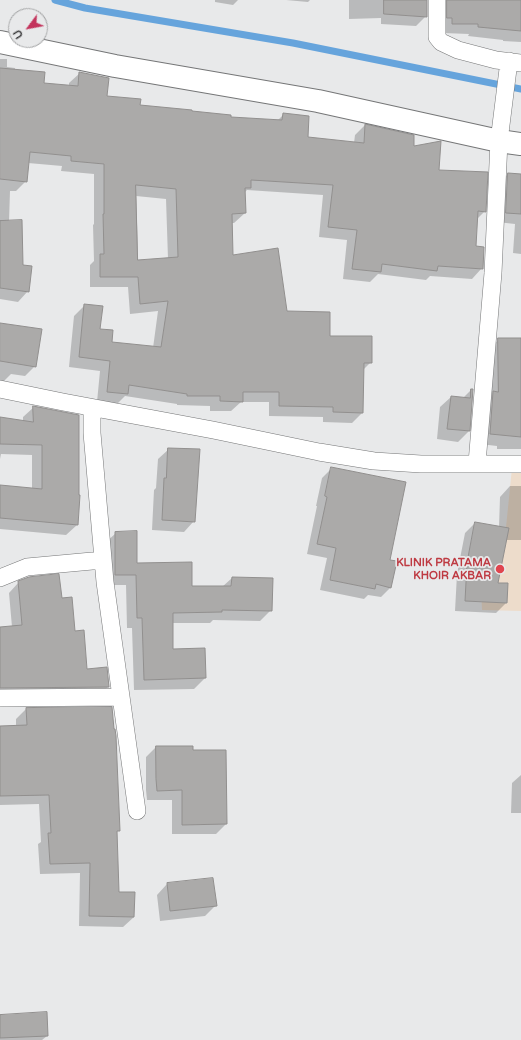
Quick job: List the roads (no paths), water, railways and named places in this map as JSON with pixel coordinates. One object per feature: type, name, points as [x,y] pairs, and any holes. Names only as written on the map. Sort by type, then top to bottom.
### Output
[{"type":"main road","points":[[0,42],[115,66],[318,101],[499,141],[521,144]]},
{"type":"street","points":[[438,0],[437,37],[442,42],[458,50],[496,60],[512,67],[499,141],[493,273],[477,463]]},
{"type":"street","points":[[0,389],[319,452],[374,461],[421,464],[521,464]]},
{"type":"street","points":[[92,408],[92,433],[105,582],[137,811]]},
{"type":"street","points":[[0,578],[27,567],[103,560]]},
{"type":"street","points":[[0,698],[121,697]]},
{"type":"waterway","points":[[55,0],[85,8],[293,43],[521,89]]},
{"type":"place","name":"KLINIK PRATAMA KHOIR AKBAR","points":[[500,569]]}]
